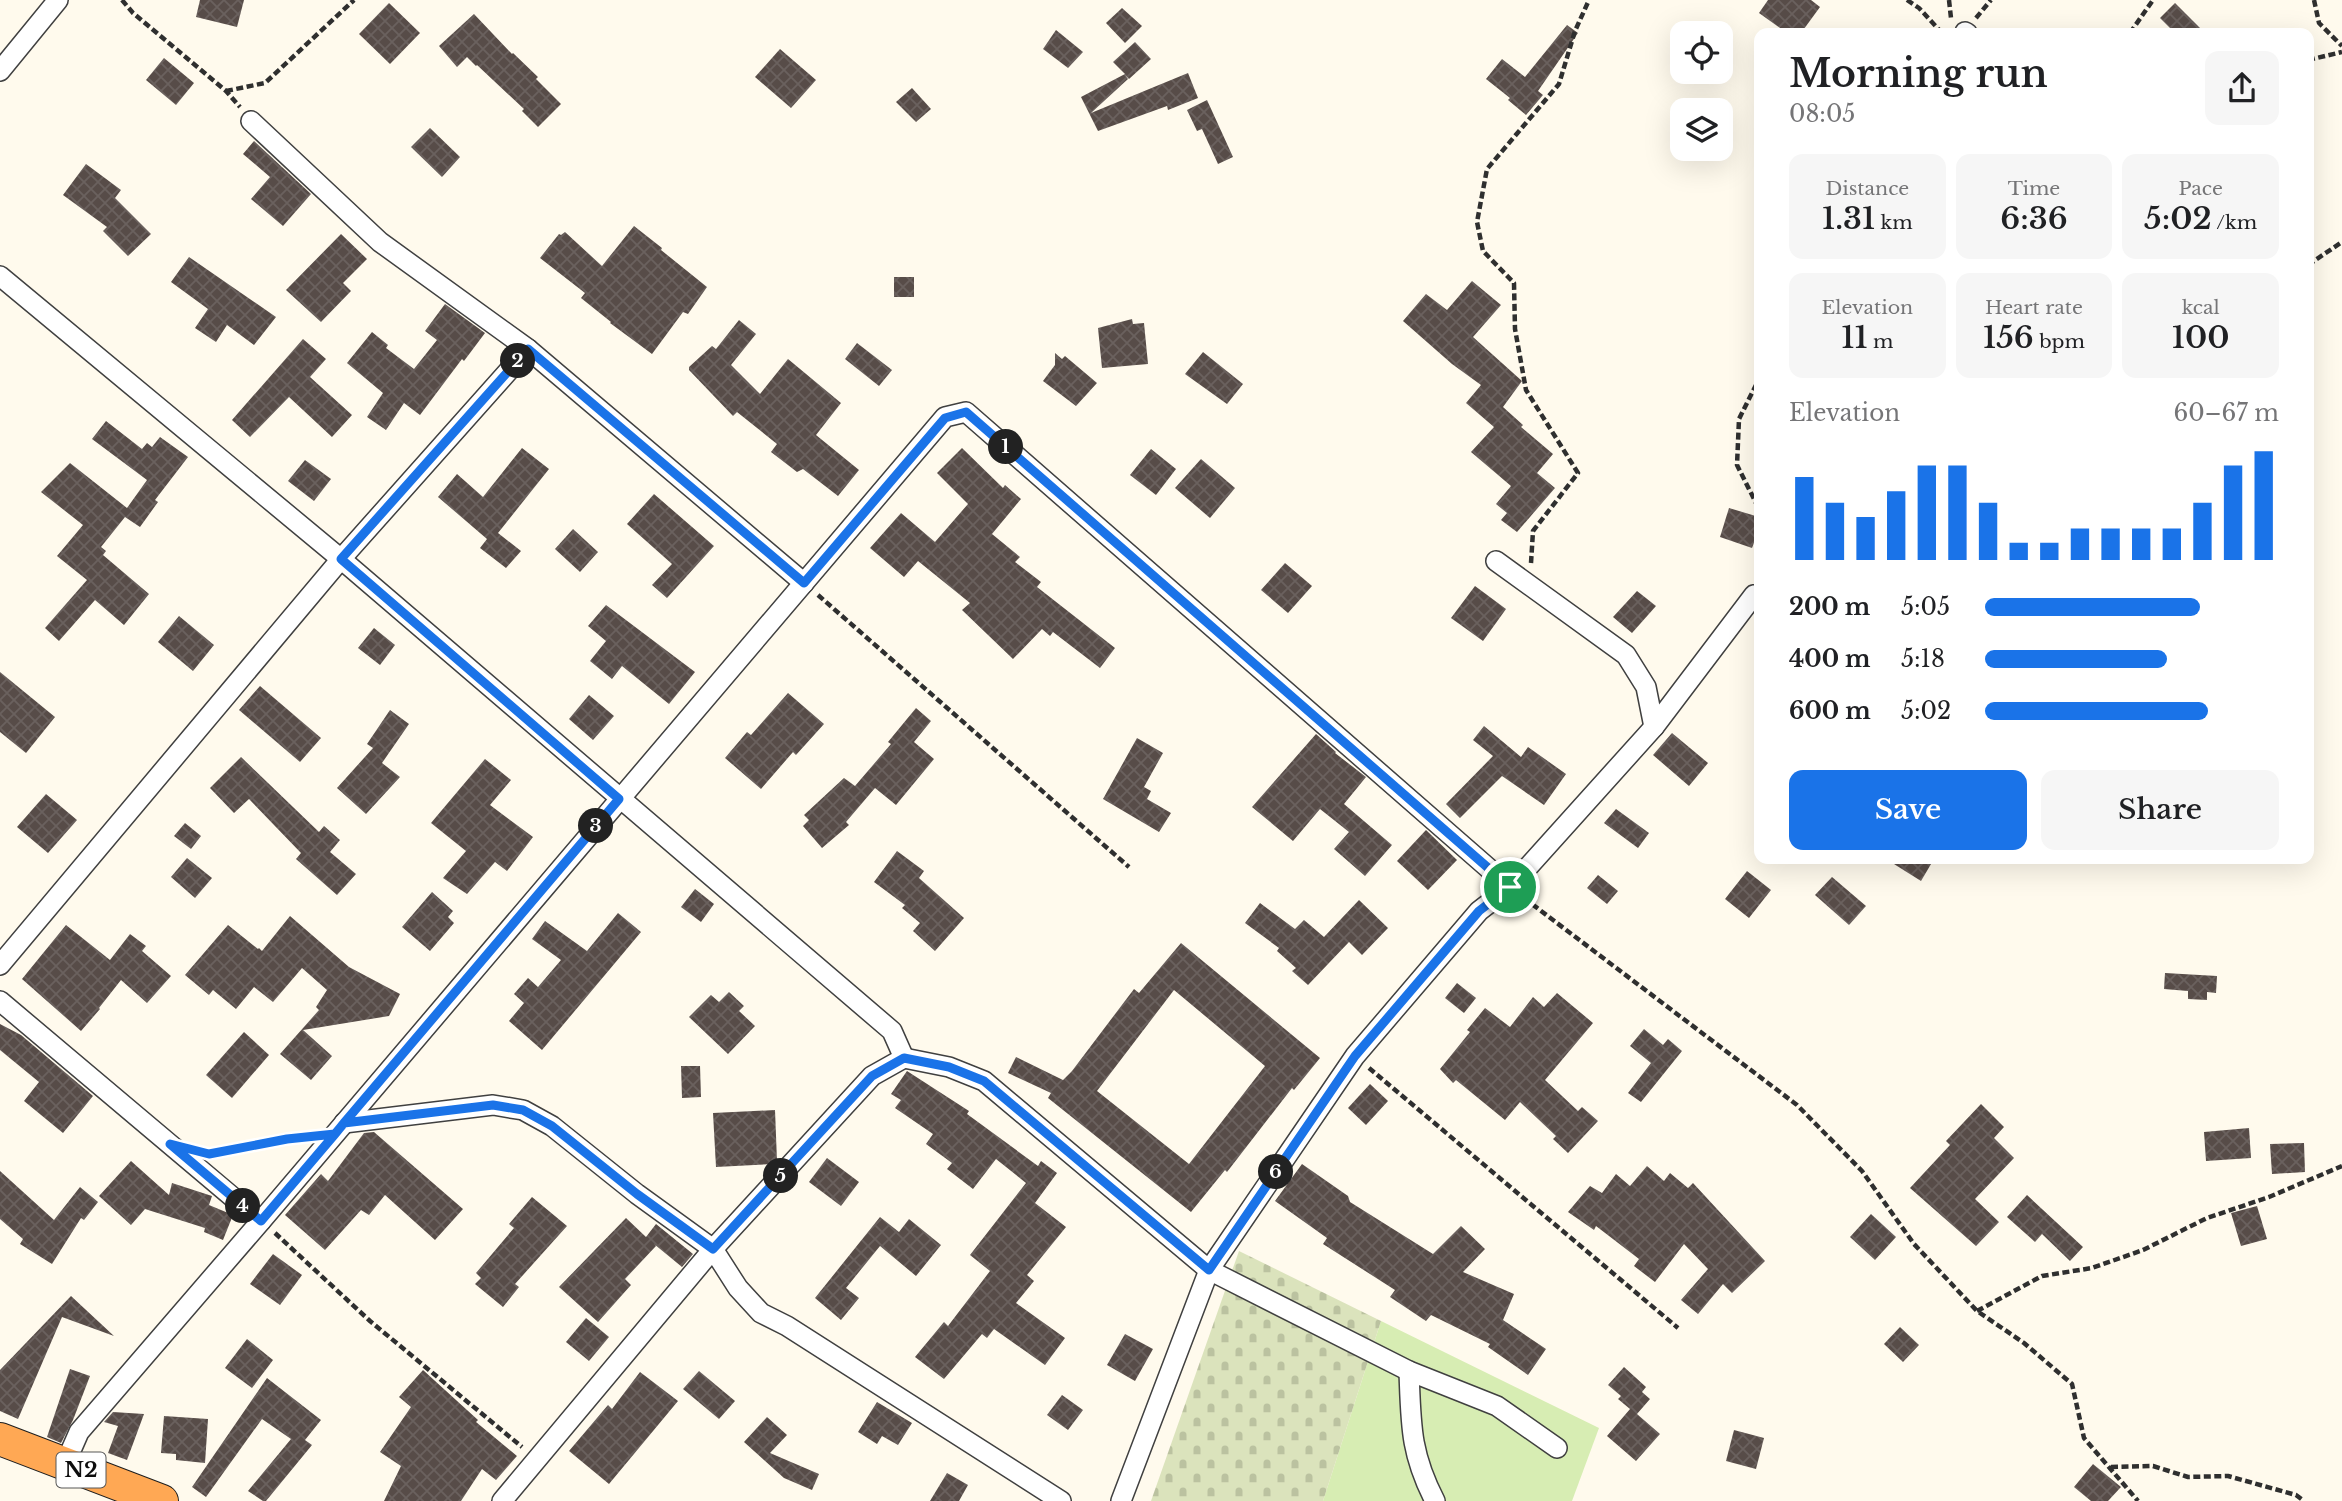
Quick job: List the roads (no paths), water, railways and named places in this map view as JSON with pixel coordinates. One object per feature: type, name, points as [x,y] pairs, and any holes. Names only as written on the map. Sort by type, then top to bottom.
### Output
[{"type":"highway","name":"N2","points":[[0,1439],[162,1501]]},
{"type":"street","points":[[0,71],[58,0]]},
{"type":"street","points":[[251,121],[380,242],[528,349],[804,583]]},
{"type":"street","points":[[0,276],[341,559],[892,1031],[904,1058]]},
{"type":"street","points":[[0,965],[341,559],[528,349]]},
{"type":"street","points":[[65,1464],[79,1432],[945,418],[966,412],[1510,887]]},
{"type":"street","points":[[1496,561],[1626,655],[1646,687],[1654,727]]},
{"type":"street","points":[[1122,1501],[1209,1270],[1355,1056],[1479,911],[1510,887],[1654,727],[1754,594]]},
{"type":"street","points":[[0,1000],[261,1221]]},
{"type":"street","points":[[502,1501],[713,1249],[872,1076],[904,1058],[949,1067],[984,1081],[1209,1270],[1409,1371],[1497,1406],[1557,1448]]},
{"type":"street","points":[[340,1129],[493,1105],[523,1110],[552,1126],[637,1194],[713,1249],[738,1289],[761,1313],[787,1326],[1061,1501]]},
{"type":"street","points":[[1409,1371],[1412,1437],[1421,1475],[1435,1501]]}]
